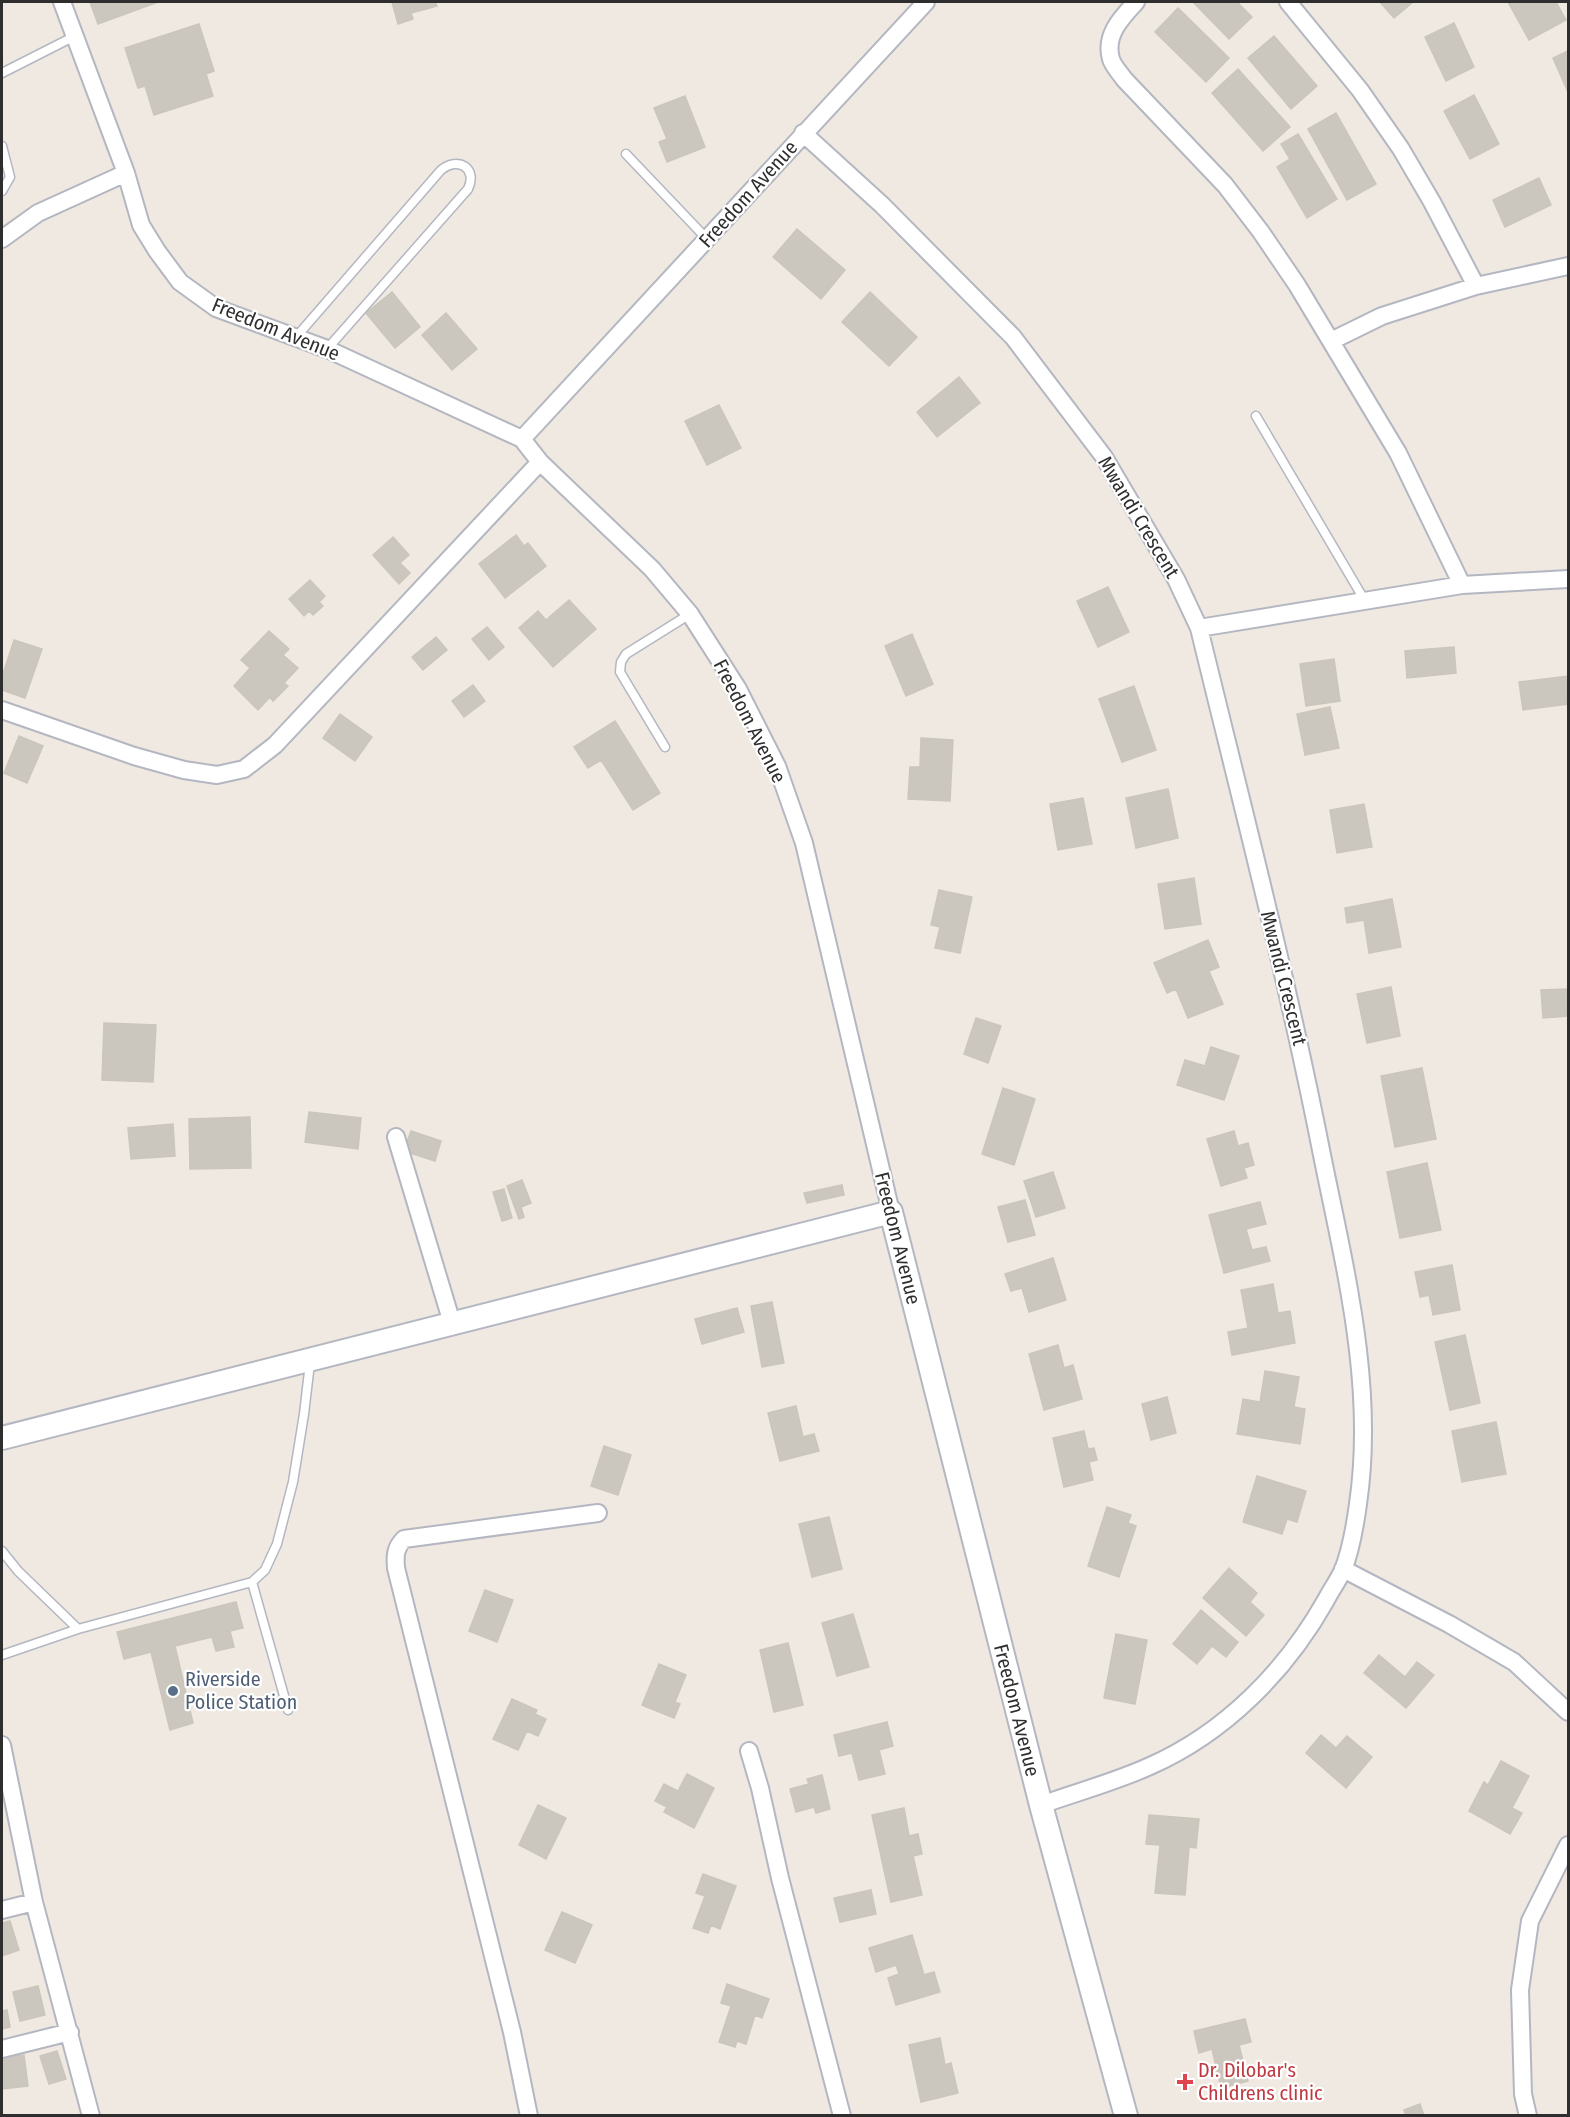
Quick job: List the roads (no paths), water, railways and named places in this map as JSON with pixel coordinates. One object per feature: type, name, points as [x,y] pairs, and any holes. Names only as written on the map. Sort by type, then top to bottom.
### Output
[{"type":"main road","points":[[2,1438],[891,1212]]},
{"type":"main road","name":"Freedom Avenue","points":[[891,1212],[1041,1805],[1126,2115]]},
{"type":"street","name":"Freedom Avenue","points":[[62,2],[126,173],[141,225],[180,282],[216,308],[297,336],[522,439],[540,462],[652,569],[690,614],[738,689],[777,766],[804,843],[891,1212]]},
{"type":"street","name":"Freedom Avenue","points":[[522,439],[926,2]]},
{"type":"street","points":[[1136,2],[1116,23],[1111,40],[1112,59],[1124,80],[1225,185],[1261,232],[1331,341],[1398,453],[1462,585]]},
{"type":"street","points":[[1288,2],[1360,90],[1401,149],[1476,286]]},
{"type":"street","name":"Mwandi Crescent","points":[[803,133],[882,205],[1013,337],[1104,457],[1176,579],[1199,628],[1305,1068],[1358,1339],[1364,1417],[1362,1474],[1355,1526],[1343,1569],[1314,1622],[1286,1659],[1241,1707],[1196,1740],[1151,1766],[1041,1805]]},
{"type":"street","points":[[2,239],[38,213],[126,173]]},
{"type":"street","points":[[1331,341],[1382,316],[1476,286],[1569,266]]},
{"type":"street","points":[[2,710],[134,756],[184,770],[218,775],[244,768],[275,745],[540,462]]},
{"type":"street","points":[[1199,628],[1462,585],[1569,579]]},
{"type":"street","points":[[396,1137],[452,1323]]},
{"type":"street","points":[[529,2115],[512,2032],[399,1580],[395,1556],[398,1545],[404,1539],[598,1513]]},
{"type":"street","points":[[1343,1569],[1449,1624],[1514,1662],[1569,1712]]},
{"type":"street","points":[[2,1745],[3,1763],[34,1902],[92,2115]]},
{"type":"street","points":[[748,1751],[760,1788],[780,1878],[842,2115]]},
{"type":"street","points":[[1528,2115],[1523,2094],[1520,1990],[1530,1921],[1569,1845]]},
{"type":"street","points":[[2,1910],[34,1902]]},
{"type":"street","points":[[2,2049],[70,2032]]},
{"type":"lane","points":[[2,73],[75,36]]},
{"type":"lane","points":[[2,146],[10,177],[2,191]]},
{"type":"lane","points":[[626,154],[707,239]]},
{"type":"lane","points":[[297,336],[441,170],[447,165],[456,164],[466,167],[471,173],[468,189],[327,349]]},
{"type":"lane","points":[[1256,416],[1365,601]]},
{"type":"lane","points":[[665,747],[620,672],[621,662],[626,654],[690,614]]},
{"type":"lane","points":[[2,1655],[78,1629],[252,1582],[265,1570],[277,1544],[288,1503],[304,1414],[310,1359]]},
{"type":"lane","points":[[2,1551],[18,1571],[78,1629]]},
{"type":"lane","points":[[252,1582],[288,1710]]},
{"type":"place","name":"Riverside Police Station","points":[[173,1691]]},
{"type":"place","name":"Dr. Dilobar's Childrens clinic","points":[[1185,2082]]}]
